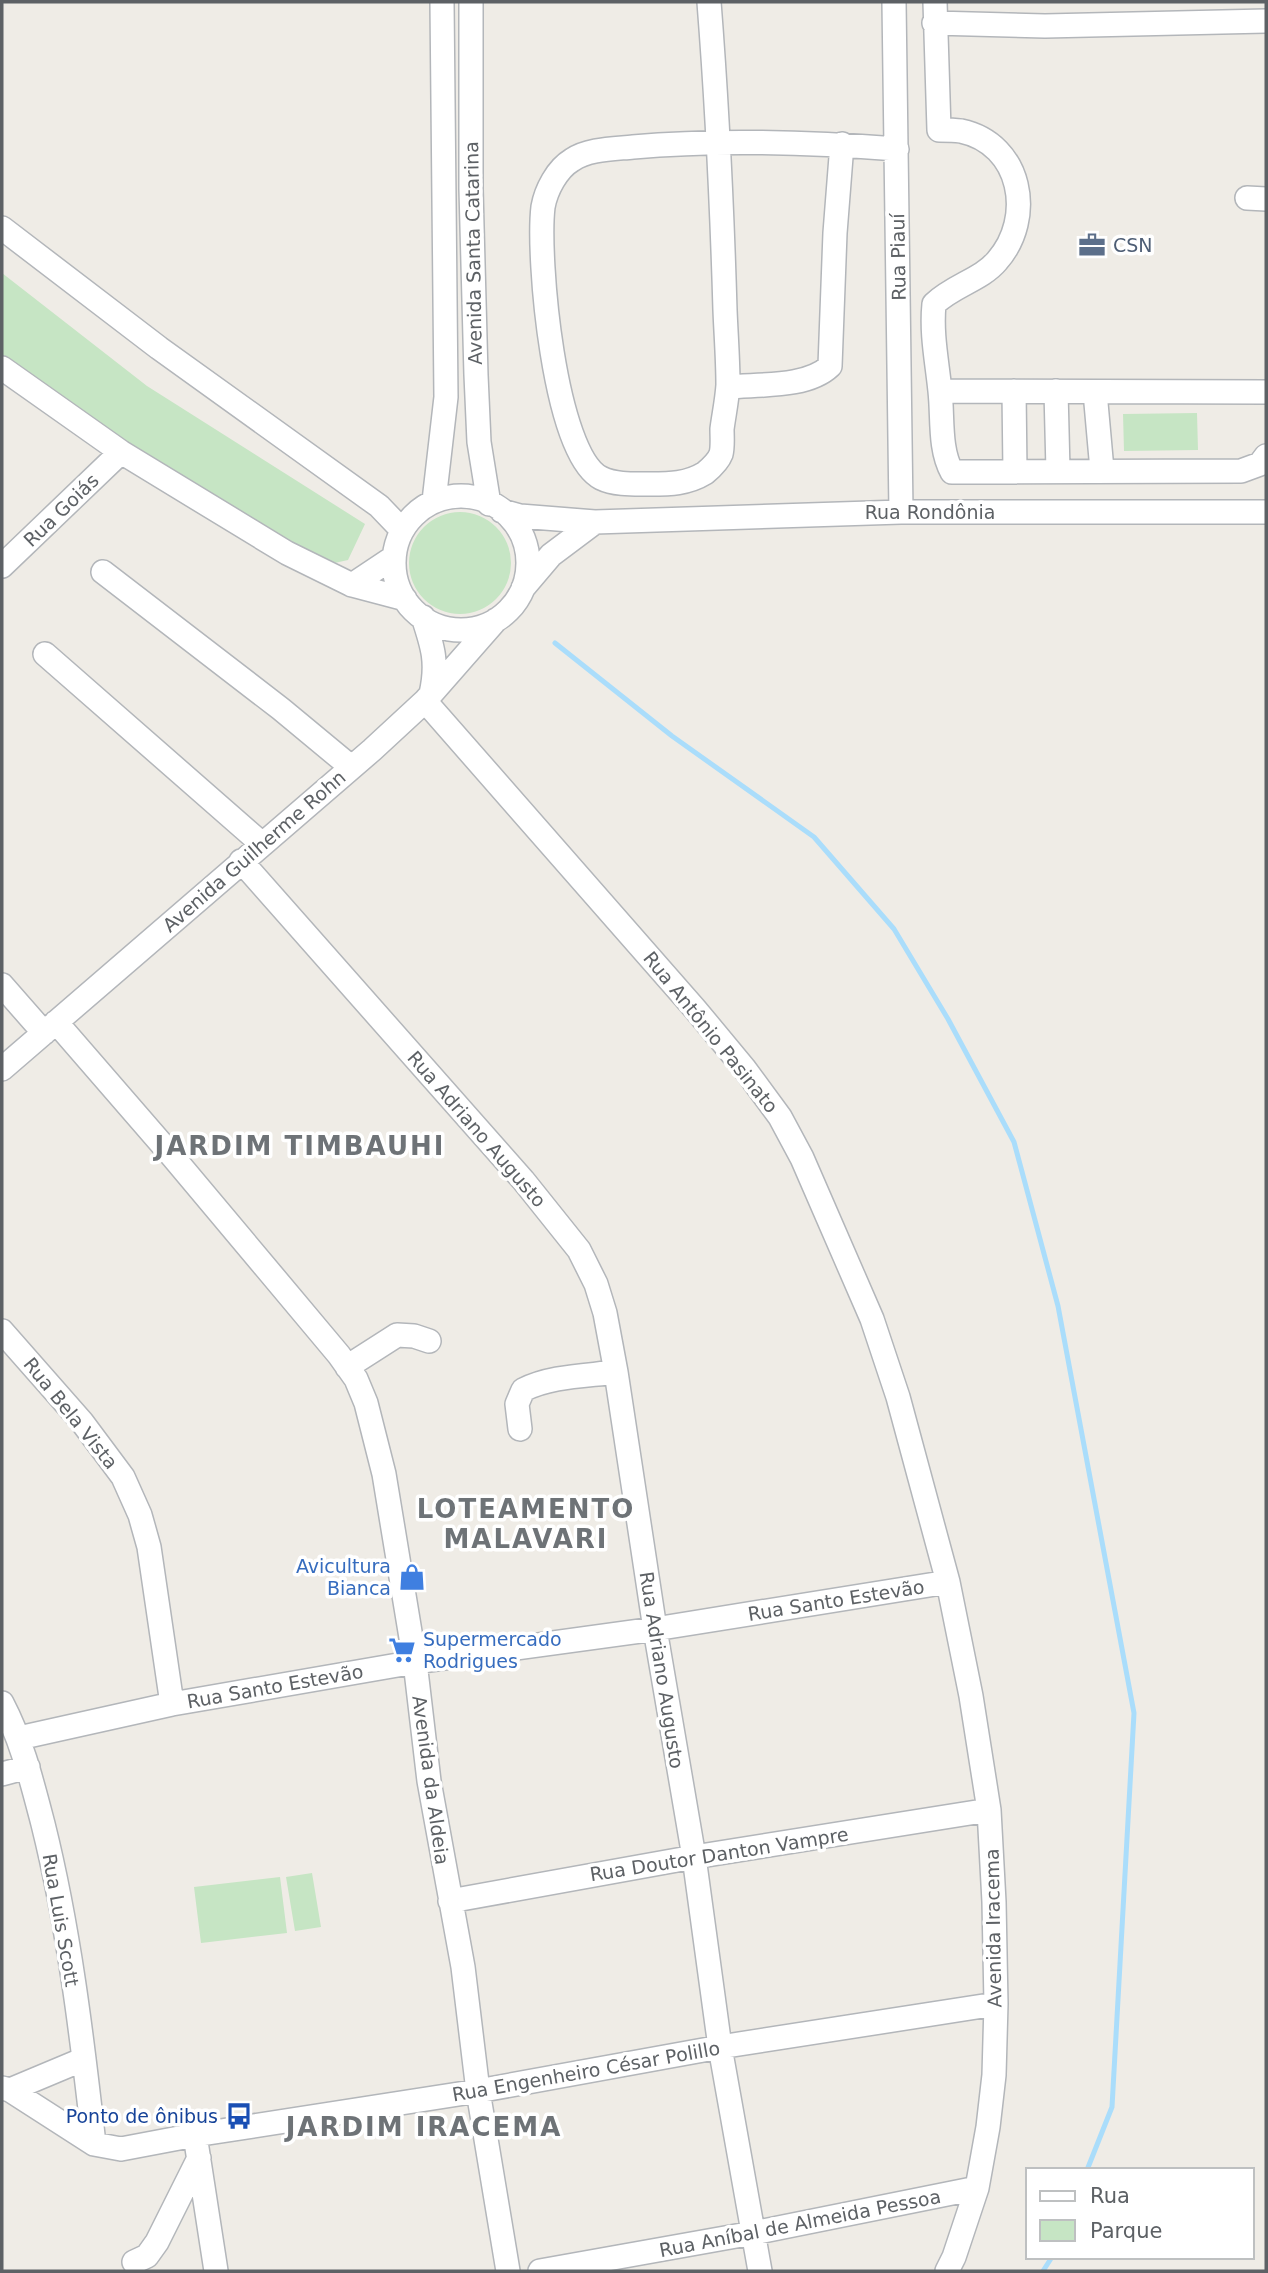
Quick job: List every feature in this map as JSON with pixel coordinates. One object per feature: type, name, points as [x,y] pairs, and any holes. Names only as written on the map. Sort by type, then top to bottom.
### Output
[{"type":"street","name":"Avenida Santa Catarina","points":[[434,501],[446,397],[442,2]]},
{"type":"street","name":"Avenida Santa Catarina","points":[[471,2],[475,375],[479,442],[496,508]]},
{"type":"street","points":[[709,2],[720,143],[728,387],[721,454],[715,465],[704,473],[675,484],[621,483],[599,477],[587,465],[573,440],[564,413],[554,362],[543,250],[543,206],[549,188],[568,161],[597,151],[669,144],[720,143],[803,142],[897,149]]},
{"type":"street","name":"Rua Piauí","points":[[894,2],[901,512]]},
{"type":"street","points":[[1266,21],[1045,26],[934,12],[939,130],[961,131],[994,148],[1011,168],[1017,183],[1019,208],[1013,233],[999,260],[988,270],[955,287],[934,304],[933,339],[945,453],[952,472],[1241,471],[1260,464],[1266,456]]},
{"type":"street","points":[[728,387],[808,380],[822,374],[830,366],[835,233],[842,144]]},
{"type":"street","points":[[2,228],[159,348],[379,506],[402,530]]},
{"type":"street","points":[[2,368],[121,452],[287,553],[352,585],[405,599]]},
{"type":"street","points":[[940,391],[1266,391]]},
{"type":"street","points":[[1014,391],[1015,472]]},
{"type":"street","points":[[1056,391],[1058,471]]},
{"type":"street","points":[[1096,392],[1102,470]]},
{"type":"street","name":"Rua Goiás","points":[[2,566],[121,452]]},
{"type":"street","points":[[522,589],[528,569],[527,550],[520,532],[496,508],[472,496],[453,496],[434,501],[421,509],[402,530],[394,558],[396,579],[405,599],[423,617],[440,626],[459,630],[478,628],[496,621],[512,606],[522,589],[551,555],[595,522]]},
{"type":"street","name":"Rua Rondônia","points":[[496,508],[520,516],[595,522],[901,512],[1266,512]]},
{"type":"street","points":[[352,585],[394,558]]},
{"type":"street","points":[[103,572],[281,709],[351,767]]},
{"type":"street","points":[[423,617],[436,658],[428,698]]},
{"type":"street","name":"Avenida Guilherme Rohn","points":[[2,1069],[428,698],[496,621]]},
{"type":"street","points":[[45,654],[262,844]]},
{"type":"street","name":"Rua Antônio Pasinato","points":[[428,698],[695,1009],[780,1117],[802,1158],[872,1319],[898,1397],[948,1582]]},
{"type":"street","name":"Rua Adriano Augusto","points":[[241,861],[475,1125],[579,1250],[596,1284],[605,1313],[615,1372],[694,1857],[720,2047],[760,2271]]},
{"type":"street","name":"Avenida da Aldeia","points":[[2,985],[50,1028],[173,1157],[356,1378],[366,1403],[381,1464],[415,1662],[429,1781],[463,1967],[478,2091],[508,2271]]},
{"type":"street","name":"Rua Bela Vista","points":[[2,1331],[82,1422],[123,1477],[140,1515],[149,1548],[172,1704]]},
{"type":"street","points":[[347,1367],[397,1335],[414,1336],[429,1341]]},
{"type":"street","points":[[520,1429],[517,1404],[523,1390],[561,1379],[615,1372]]},
{"type":"street","name":"Rua Santo Estevão","points":[[19,1738],[172,1704],[415,1662],[655,1629],[948,1582]]},
{"type":"street","name":"Avenida Iracema","points":[[947,2271],[977,2188],[994,2075],[996,2004],[995,1902],[989,1811],[971,1696],[948,1582]]},
{"type":"street","name":"Rua Luis Scott","points":[[2,1703],[19,1738],[28,1767],[62,1909],[85,2059],[94,2144]]},
{"type":"street","points":[[2,1774],[28,1767]]},
{"type":"street","name":"Rua Doutor Danton Vampre","points":[[450,1901],[694,1857],[989,1811]]},
{"type":"street","name":"Rua Engenheiro César Polillo","points":[[94,2144],[121,2149],[195,2134],[478,2091],[720,2047],[996,2004]]},
{"type":"street","points":[[6,2089],[85,2059]]},
{"type":"street","points":[[6,2089],[94,2144]]},
{"type":"street","points":[[195,2134],[216,2271]]},
{"type":"street","points":[[134,2262],[147,2256],[156,2242],[199,2158]]},
{"type":"street","name":"Rua Aníbal de Almeida Pessoa","points":[[540,2271],[753,2233],[977,2188]]},
{"type":"green space","points":[[2,273],[147,386],[365,524],[348,560],[321,566],[102,437],[2,362]]},
{"type":"green space","points":[[1197,413],[1198,450],[1124,451],[1123,414]]},
{"type":"green space","points":[[460,512],[489,520],[503,534],[511,563],[503,592],[489,606],[460,614],[431,606],[417,592],[409,563],[417,534],[431,520]]},
{"type":"green space","points":[[312,1873],[321,1927],[295,1931],[286,1877]]},
{"type":"green space","points":[[280,1877],[287,1933],[201,1943],[194,1887]]},
{"type":"waterway","points":[[555,643],[672,736],[814,837],[894,929],[948,1019],[1014,1142],[1058,1306],[1134,1713],[1112,2107],[1088,2168]]},
{"type":"waterway","points":[[1043,2271],[1051,2259]]},
{"type":"place","name":"CSN","points":[[1092,245]]},
{"type":"place","name":"Avicultura Bianca","points":[[412,1577]]},
{"type":"place","name":"Supermercado Rodrigues","points":[[402,1650]]},
{"type":"place","name":"Ponto de ônibus","points":[[239,2116]]},
{"type":"district","name":"JARDIM TIMBAUHI","points":[[300,1146]]},
{"type":"district","name":"LOTEAMENTO MALAVARI","points":[[526,1524]]},
{"type":"district","name":"JARDIM IRACEMA","points":[[424,2127]]}]
